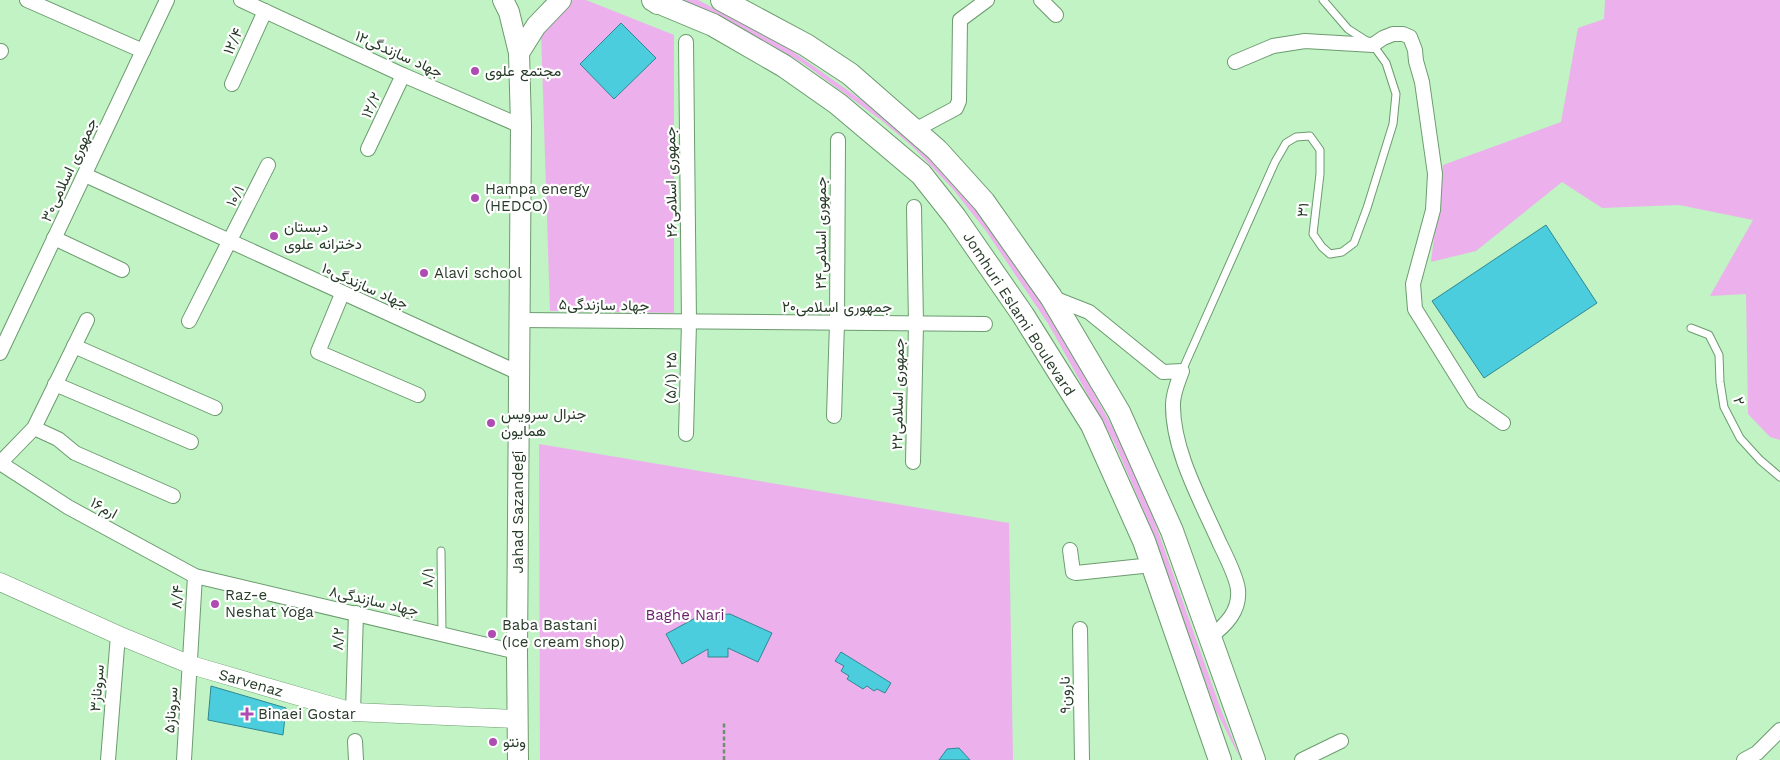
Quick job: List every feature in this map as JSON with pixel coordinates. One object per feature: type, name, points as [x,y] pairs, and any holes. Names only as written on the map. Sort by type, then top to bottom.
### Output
[{"type":"main road","name":"Jahad Sazandegi","points":[[504,0],[520,53],[518,760]]},
{"type":"main road","points":[[520,53],[536,26],[561,0]]},
{"type":"main road","points":[[722,0],[806,45],[850,74],[915,130],[937,150],[984,202],[1051,297],[1119,412],[1172,531],[1254,760]]},
{"type":"main road","name":"Jomhuri Eslami Boulevard","points":[[656,1],[713,25],[784,66],[844,108],[920,174],[955,217],[1023,315],[1092,425],[1144,541],[1220,760]]},
{"type":"street","points":[[27,0],[143,51]]},
{"type":"street","name":"جمهوری اسلامی۳۰","points":[[0,353],[167,0]]},
{"type":"street","name":"جهاد سازندگی۱۲","points":[[241,0],[403,75],[521,126]]},
{"type":"street","points":[[915,130],[956,108],[959,101],[960,20],[987,0]]},
{"type":"street","points":[[1041,0],[1056,15]]},
{"type":"street","name":"۱۲/۴","points":[[232,84],[265,11]]},
{"type":"street","points":[[1235,62],[1273,46],[1305,41],[1373,45],[1393,34],[1403,34],[1410,37],[1416,50],[1416,61],[1422,82],[1435,174],[1433,210],[1413,284],[1415,309],[1473,402],[1503,423]]},
{"type":"street","name":"جمهوری اسلامی۲۶","points":[[686,42],[689,322]]},
{"type":"street","name":"۱۲/۲","points":[[368,149],[403,75]]},
{"type":"street","name":"جمهوری اسلامی۲۴","points":[[834,416],[837,323],[838,140]]},
{"type":"street","name":"۱۰/۱","points":[[189,321],[268,165]]},
{"type":"street","name":"جهاد سازندگی۱۰","points":[[85,175],[342,294],[519,373]]},
{"type":"street","name":"جمهوری اسلامی۲۲","points":[[913,462],[916,324],[914,207]]},
{"type":"street","points":[[54,238],[122,270]]},
{"type":"street","points":[[342,294],[318,352],[418,395]]},
{"type":"street","points":[[1051,297],[1089,312],[1162,372],[1182,371],[1173,403],[1174,425],[1182,455],[1229,563],[1238,590],[1235,612],[1220,630],[1210,637]]},
{"type":"street","points":[[0,463],[34,428],[86,320]]},
{"type":"street","name":"جهاد سازندگی۵","points":[[519,320],[689,322]]},
{"type":"street","name":"جمهوری اسلامی۲۰","points":[[689,322],[986,324]]},
{"type":"street","name":"(۵/۱) ۲۵","points":[[686,434],[689,322]]},
{"type":"street","points":[[74,346],[215,408]]},
{"type":"street","points":[[55,384],[191,442]]},
{"type":"street","points":[[34,428],[58,439],[75,454],[173,496]]},
{"type":"street","name":"ارم۱۶","points":[[0,463],[68,507],[195,576]]},
{"type":"street","points":[[1070,550],[1071,568],[1076,573],[1152,565]]},
{"type":"street","name":"جهاد سازندگی۸","points":[[195,576],[517,652]]},
{"type":"street","name":"۸/۴","points":[[191,666],[195,576]]},
{"type":"street","name":"Sarvenaz","points":[[0,582],[118,636],[191,666],[353,712],[517,719]]},
{"type":"street","name":"۸/۲","points":[[353,712],[356,613]]},
{"type":"street","name":"نارون۹","points":[[1080,629],[1082,760]]},
{"type":"street","name":"سروناز۳","points":[[108,760],[118,636]]},
{"type":"street","name":"سروناز۵","points":[[184,759],[191,666]]},
{"type":"street","points":[[1744,760],[1757,756],[1780,730]]},
{"type":"street","points":[[355,741],[356,760]]},
{"type":"street","points":[[1302,760],[1341,741]]},
{"type":"lane","name":"۳۱","points":[[1182,371],[1265,183],[1286,143],[1296,138],[1310,136],[1320,150],[1320,174],[1313,234],[1322,247],[1330,254],[1342,252],[1354,243],[1368,208],[1393,124],[1396,94],[1386,63],[1373,45],[1348,29],[1323,0]]},
{"type":"lane","name":"۲","points":[[1692,328],[1709,335],[1719,355],[1720,382],[1724,407],[1740,438],[1760,460],[1780,477]]},
{"type":"lane","name":"۸/۱","points":[[442,551],[442,634]]},
{"type":"path","points":[[724,723],[724,760]]},
{"type":"green space","points":[[573,0],[586,0],[674,35],[674,313],[550,311],[541,33]]},
{"type":"green space","points":[[686,0],[698,0],[781,43],[884,116],[915,142],[953,182],[990,226],[1055,322],[1120,441],[1153,517],[1220,707],[1241,760],[1216,711],[1147,519],[1115,444],[1049,325],[986,231],[953,189],[913,147],[881,120],[804,64],[724,18],[685,2]]},
{"type":"green space","points":[[1605,0],[1780,0],[1780,440],[1770,437],[1748,414],[1746,294],[1710,296],[1753,220],[1679,205],[1602,208],[1562,182],[1476,251],[1431,262],[1443,165],[1561,122],[1578,28],[1604,19]]},
{"type":"green space","name":"Baghe Nari","points":[[539,444],[1009,523],[1013,760],[540,760]]},
{"type":"building","points":[[621,23],[656,58],[614,99],[580,64]]},
{"type":"building","points":[[1546,225],[1597,303],[1484,378],[1432,301]]},
{"type":"building","points":[[730,614],[772,633],[758,662],[728,648],[728,657],[708,657],[708,649],[682,664],[666,634],[699,616]]},
{"type":"building","points":[[841,652],[891,683],[885,693],[877,689],[874,691],[867,686],[863,689],[847,679],[849,676],[841,671],[844,666],[835,661]]},
{"type":"building","name":"Binaei Gostar","points":[[211,686],[286,708],[283,735],[208,720]]},
{"type":"building","points":[[959,748],[970,760],[939,760],[947,749]]},
{"type":"place","name":"مجتمع علوی","points":[[475,71]]},
{"type":"place","name":"Hampa energy (HEDCO)","points":[[475,198]]},
{"type":"place","name":"دبستان دخترانه علوی","points":[[274,236]]},
{"type":"place","name":"Alavi school","points":[[424,273]]},
{"type":"place","name":"جنرال سرویس همایون","points":[[491,423]]},
{"type":"place","name":"Raz-e Neshat Yoga","points":[[215,604]]},
{"type":"place","name":"Baba Bastani (Ice cream shop)","points":[[492,634]]},
{"type":"place","name":"Binaei Gostar","points":[[247,714]]},
{"type":"place","name":"ونتو","points":[[493,742]]}]
